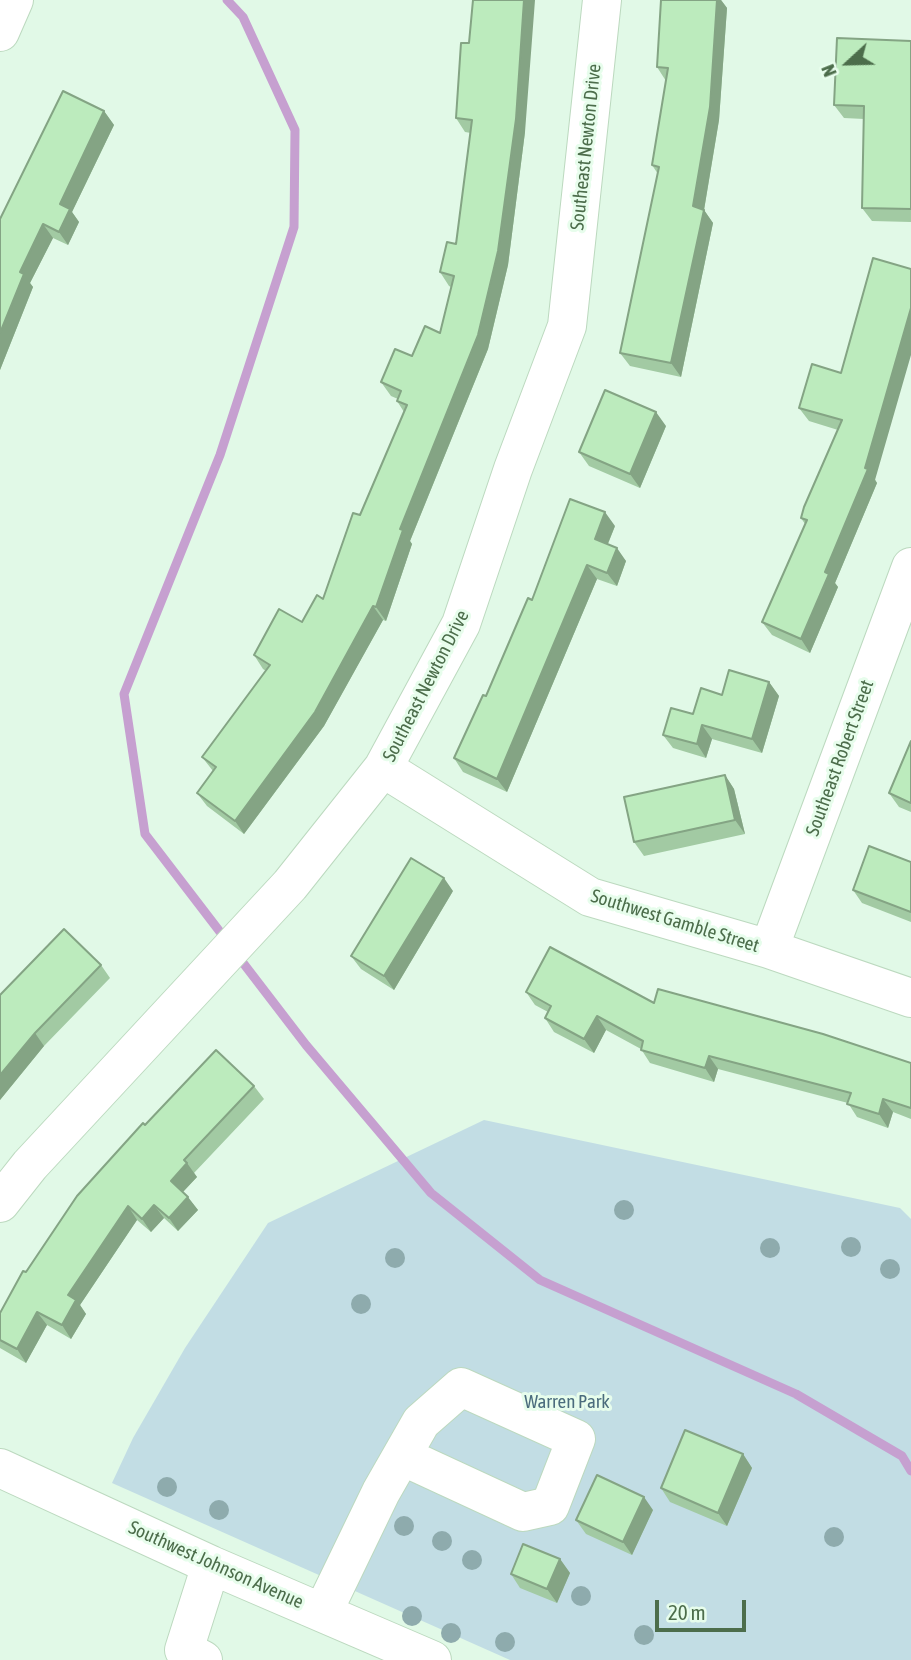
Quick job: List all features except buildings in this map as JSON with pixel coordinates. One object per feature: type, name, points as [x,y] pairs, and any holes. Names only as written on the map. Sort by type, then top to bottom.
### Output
[{"type":"street","points":[[0,32],[14,0]]},
{"type":"street","name":"Southeast Newton Drive","points":[[0,1203],[30,1165],[290,885],[383,768],[461,624],[513,469],[567,326],[602,0]]},
{"type":"street","name":"Southeast Robert Street","points":[[769,949],[911,567]]},
{"type":"street","name":"Southwest Gamble Street","points":[[383,768],[590,897],[769,949],[911,998]]},
{"type":"street","points":[[323,1612],[402,1456]]},
{"type":"street","name":"Southwest Johnson Avenue","points":[[0,1468],[212,1565],[432,1660]]},
{"type":"street","points":[[203,1660],[184,1650],[212,1565]]},
{"type":"green space","name":"Warren Park","points":[[484,1120],[900,1208],[911,1219],[911,1660],[510,1660],[112,1483],[133,1438],[185,1348],[268,1223]]},
{"type":"waterway","points":[[227,0],[243,17],[295,130],[294,227],[220,455],[124,694],[145,834],[227,941]]},
{"type":"waterway","points":[[237,955],[306,1045],[431,1193],[540,1280],[796,1394],[902,1456],[911,1471]]}]
